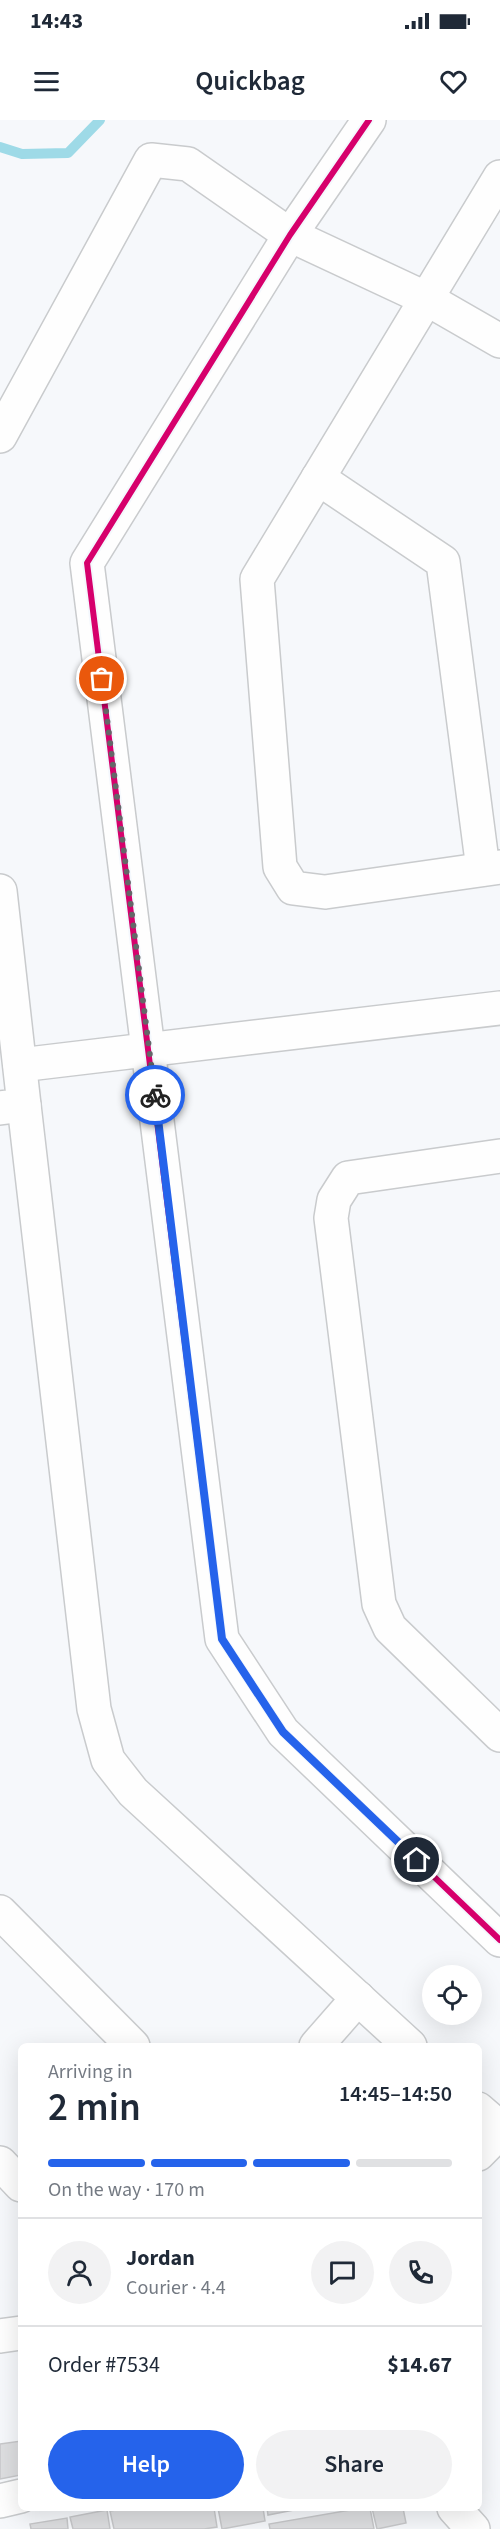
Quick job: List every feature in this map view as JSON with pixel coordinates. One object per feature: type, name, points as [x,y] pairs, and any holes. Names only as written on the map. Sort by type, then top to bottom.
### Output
[{"type":"street","points":[[369,120],[290,235],[87,563],[222,1639],[283,1732],[500,1940]]},
{"type":"street","points":[[0,436],[152,160],[188,164],[290,235],[427,299],[500,341]]},
{"type":"street","points":[[318,478],[443,562],[491,868],[326,892],[293,888],[280,867],[257,579],[318,478],[427,299],[500,177]]},
{"type":"street","points":[[0,891],[8,1030],[20,1065],[12,1107],[94,1709],[108,1760],[132,1792],[407,2043]]},
{"type":"street","points":[[20,1065],[500,1008]]},
{"type":"street","points":[[500,1156],[348,1178],[334,1200],[331,1218],[379,1604],[390,1628],[500,1735]]},
{"type":"street","points":[[0,1912],[130,2043]]},
{"type":"street","points":[[319,2043],[358,1998]]},
{"type":"street","points":[[482,2113],[500,2130],[482,2150]]},
{"type":"street","points":[[0,2163],[18,2182]]},
{"type":"street","points":[[0,2336],[18,2333]]},
{"type":"street","points":[[0,2500],[18,2497]]},
{"type":"street","points":[[457,2511],[473,2529]]},
{"type":"building","points":[[18,2441],[18,2476],[0,2479],[0,2444]]},
{"type":"building","points":[[107,2511],[110,2529],[73,2529],[70,2517]]},
{"type":"building","points":[[110,2511],[214,2511],[217,2527],[204,2529],[114,2529]]},
{"type":"building","points":[[219,2511],[263,2511],[265,2521],[222,2529]]},
{"type":"building","points":[[267,2511],[289,2511],[268,2515]]},
{"type":"building","points":[[345,2511],[371,2511],[374,2529],[270,2529],[269,2524]]},
{"type":"building","points":[[373,2511],[404,2511],[406,2523],[377,2529]]},
{"type":"building","points":[[67,2518],[68,2529],[31,2529],[30,2524]]},
{"type":"waterway","points":[[0,147],[22,154],[68,153],[100,120]]},
{"type":"cycle path","points":[[369,120],[290,235],[87,563],[222,1639],[283,1732],[500,1940]]},
{"type":"way so far","points":[[102,679],[155,1095]]},
{"type":"route","points":[[155,1095],[222,1639],[283,1732],[417,1860]]}]
